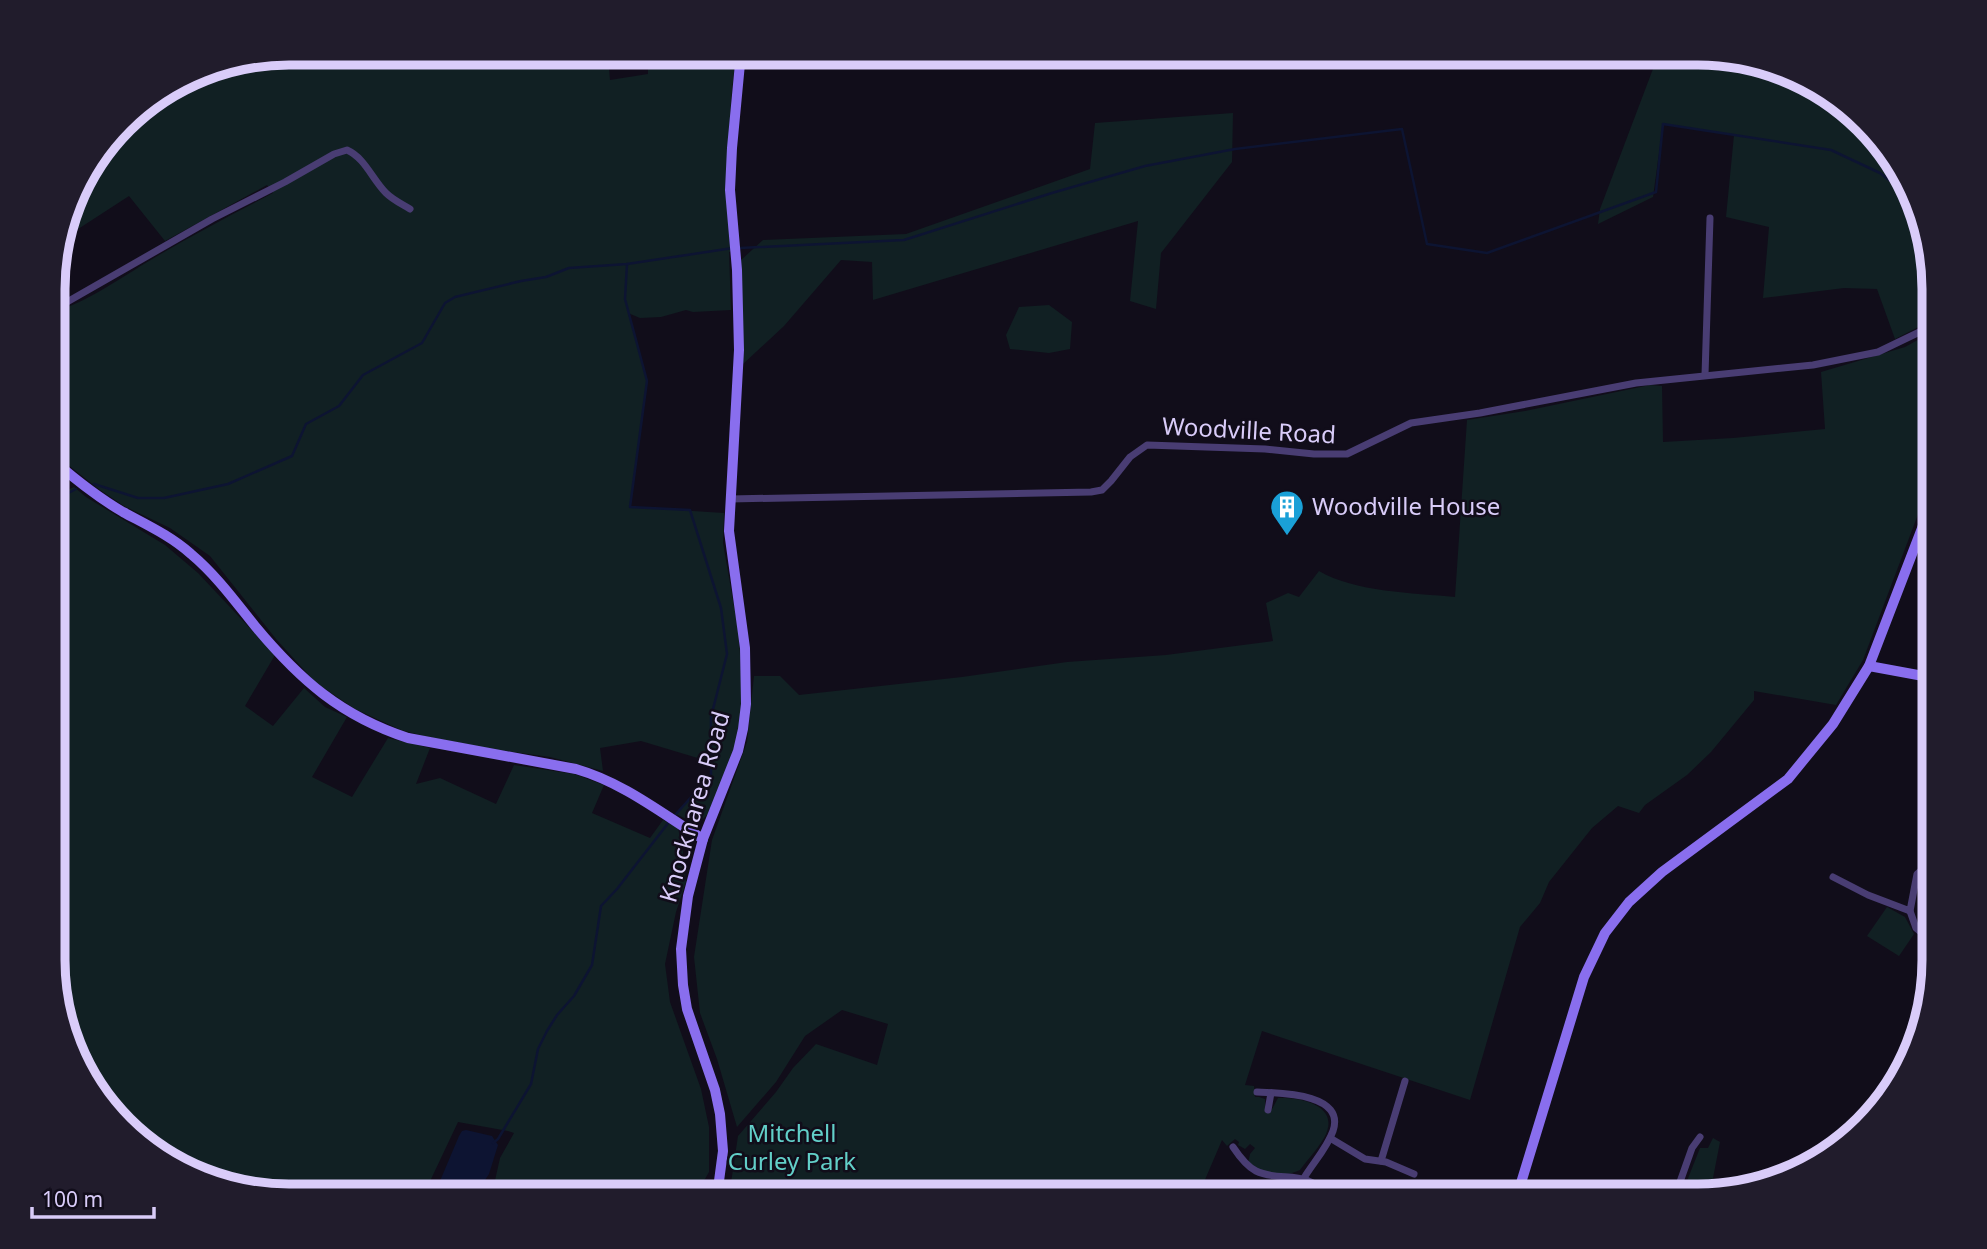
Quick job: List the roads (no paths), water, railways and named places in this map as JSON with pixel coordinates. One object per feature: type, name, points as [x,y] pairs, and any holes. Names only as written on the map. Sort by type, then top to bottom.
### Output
[{"type":"street","name":"Knocknarea Road","points":[[719,1184],[723,1151],[720,1114],[715,1090],[687,1009],[681,961],[687,906],[703,839],[738,751],[746,704],[746,648],[730,548],[730,499],[739,350],[736,257],[730,190],[740,65]]},
{"type":"street","points":[[65,303],[212,219],[334,154],[347,150],[356,154],[385,192],[410,209]]},
{"type":"street","points":[[1704,375],[1710,218]]},
{"type":"street","name":"Woodville Road","points":[[730,499],[1091,492],[1102,490],[1130,457],[1147,445],[1347,454],[1411,423],[1491,411],[1636,383],[1813,365],[1882,350],[1922,331]]},
{"type":"street","points":[[65,470],[91,491],[159,531],[192,555],[210,572],[289,664],[312,686],[342,708],[385,731],[408,738],[598,775],[627,790],[703,839]]},
{"type":"street","points":[[1521,1184],[1584,977],[1605,933],[1629,902],[1662,872],[1788,779],[1833,724],[1869,666],[1922,528]]},
{"type":"street","points":[[1869,666],[1922,676]]},
{"type":"street","points":[[1922,870],[1917,874],[1910,911],[1916,928],[1922,933]]},
{"type":"street","points":[[1833,877],[1868,895],[1910,911]]},
{"type":"street","points":[[1381,1161],[1405,1081]]},
{"type":"street","points":[[1257,1092],[1296,1095],[1312,1099],[1331,1110],[1335,1118],[1334,1129],[1304,1178]]},
{"type":"street","points":[[1268,1110],[1271,1093]]},
{"type":"street","points":[[1401,1095],[1411,1098]]},
{"type":"street","points":[[1679,1184],[1692,1148],[1700,1137]]},
{"type":"street","points":[[1330,1138],[1365,1159],[1381,1161],[1414,1174]]},
{"type":"street","points":[[1233,1147],[1253,1170],[1266,1175],[1304,1178],[1312,1184]]},
{"type":"street","points":[[1240,1156],[1248,1149]]},
{"type":"water","points":[[462,1131],[492,1136],[498,1145],[489,1174],[482,1184],[439,1184],[459,1136]]},
{"type":"waterway","points":[[740,248],[904,240],[1145,166],[1235,149],[1402,129],[1427,244],[1487,253],[1656,192],[1663,124],[1831,150],[1880,173],[1896,186]]},
{"type":"waterway","points":[[94,484],[138,498],[164,498],[228,484],[292,456],[306,424],[339,406],[363,375],[422,343],[445,303],[455,297],[546,277],[569,268],[627,264],[733,248]]},
{"type":"waterway","points":[[627,264],[625,299],[647,381],[630,507],[690,510],[721,608],[727,654],[711,717],[711,775],[676,814]]},
{"type":"waterway","points":[[65,495],[76,489]]},
{"type":"waterway","points":[[493,1143],[531,1084],[538,1049],[547,1031],[574,996],[592,965],[601,906],[669,822]]},
{"type":"place","name":"Woodville House","points":[[1287,537]]},
{"type":"park label","name":"Mitchell Curley Park","points":[[792,1148]]}]
